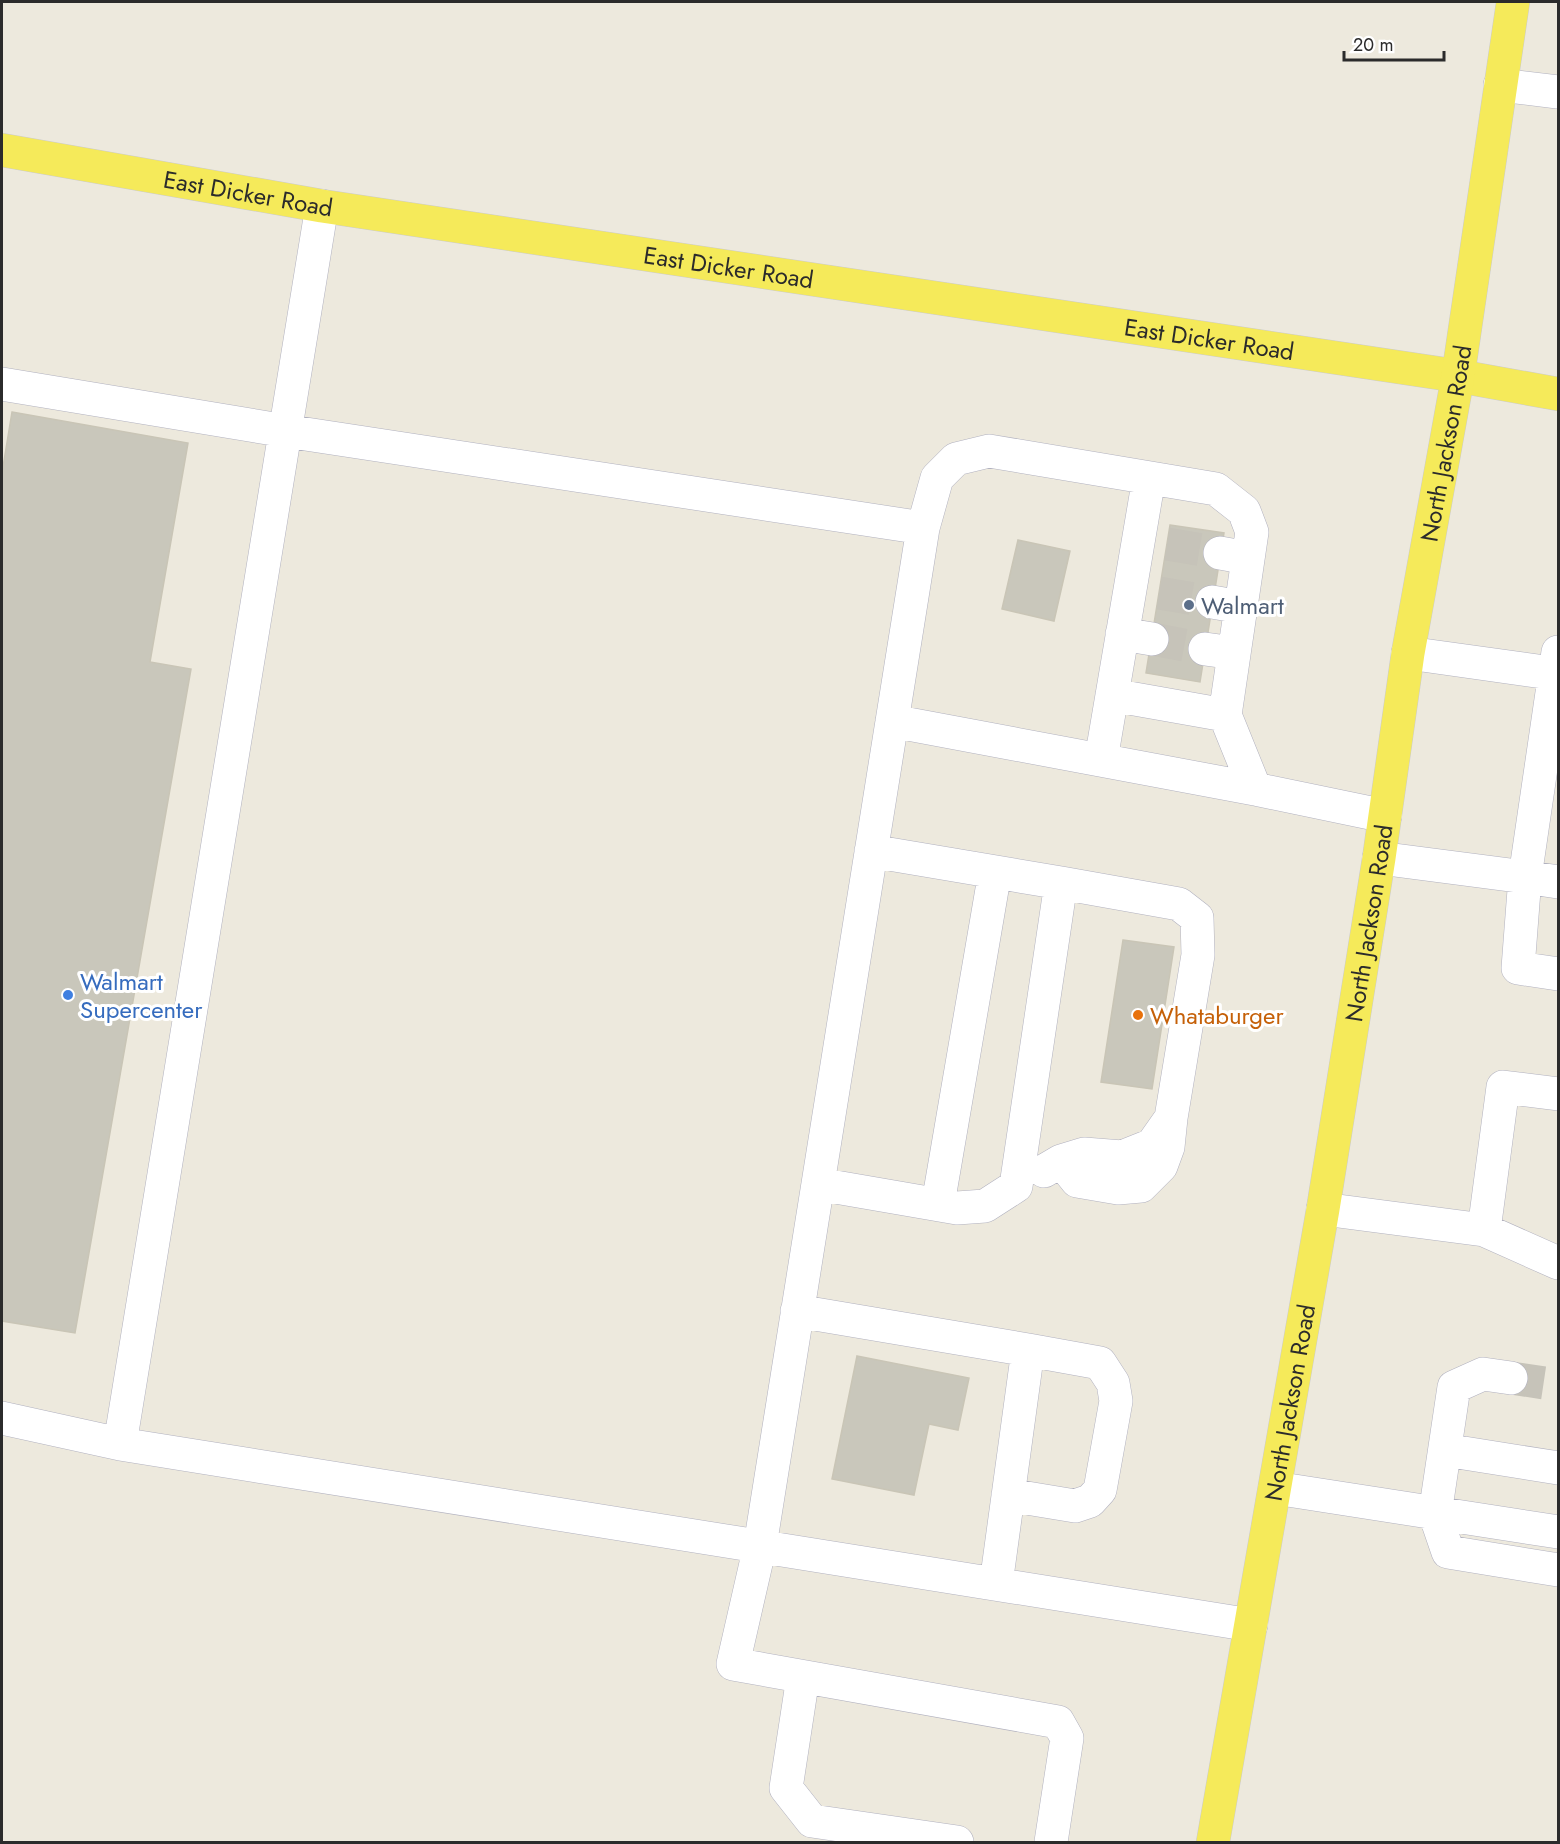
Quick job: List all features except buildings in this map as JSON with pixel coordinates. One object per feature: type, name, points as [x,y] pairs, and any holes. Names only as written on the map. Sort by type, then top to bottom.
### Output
[{"type":"main road","name":"North Jackson Road","points":[[1213,1842],[1323,1209],[1408,653],[1458,376],[1513,2]]},
{"type":"main road","name":"East Dicker Road","points":[[2,150],[322,206],[1458,376],[1558,394]]},
{"type":"lane","points":[[1500,85],[1558,92]]},
{"type":"lane","points":[[120,1444],[322,206]]},
{"type":"lane","points":[[2,384],[286,431],[923,528]]},
{"type":"lane","points":[[1051,1842],[1067,1738],[1058,1722],[733,1664],[760,1546],[923,528],[937,478],[956,459],[989,451],[1216,489],[1244,511],[1252,532],[1234,556],[1220,651],[1225,714],[1255,789]]},
{"type":"lane","points":[[1101,760],[1112,695],[1137,636],[1153,541],[1149,478]]},
{"type":"lane","points":[[1408,653],[1557,666],[1546,819],[1525,877],[1518,969],[1558,974]]},
{"type":"lane","points":[[1112,695],[1225,714]]},
{"type":"lane","points":[[892,721],[1255,789],[1384,816]]},
{"type":"lane","points":[[818,1184],[957,1208],[985,1206],[1061,1161],[1084,1154],[1122,1157],[1152,1145],[1171,1118],[1198,955],[1197,918],[1179,904],[872,851]]},
{"type":"lane","points":[[1378,858],[1558,882]]},
{"type":"lane","points":[[938,1204],[995,872]]},
{"type":"lane","points":[[1016,1186],[1061,883]]},
{"type":"lane","points":[[1484,1230],[1503,1087],[1558,1094]]},
{"type":"lane","points":[[1323,1209],[1484,1230],[1558,1263]]},
{"type":"lane","points":[[797,1311],[1100,1363],[1113,1383],[1116,1401],[1100,1490],[1090,1501],[1075,1506],[1008,1495]]},
{"type":"lane","points":[[996,1584],[1028,1350]]},
{"type":"lane","points":[[1511,1378],[1483,1374],[1454,1387],[1438,1523],[1448,1552],[1558,1570]]},
{"type":"lane","points":[[2,1418],[120,1444],[1251,1624]]},
{"type":"lane","points":[[1445,1450],[1558,1468]]},
{"type":"lane","points":[[1275,1488],[1558,1551]]},
{"type":"lane","points":[[1438,1523],[1558,1532]]},
{"type":"lane","points":[[803,1677],[786,1788],[812,1821],[957,1842]]},
{"type":"tunnel","points":[[1167,544],[1220,553]]},
{"type":"tunnel","points":[[1159,593],[1212,602]]},
{"type":"tunnel","points":[[1152,639],[1205,649]]},
{"type":"tunnel","points":[[1511,1378],[1558,1385]]},
{"type":"place","name":"Walmart","points":[[1189,605]]},
{"type":"place","name":"Walmart Supercenter","points":[[68,995]]},
{"type":"place","name":"Whataburger","points":[[1138,1015]]}]
